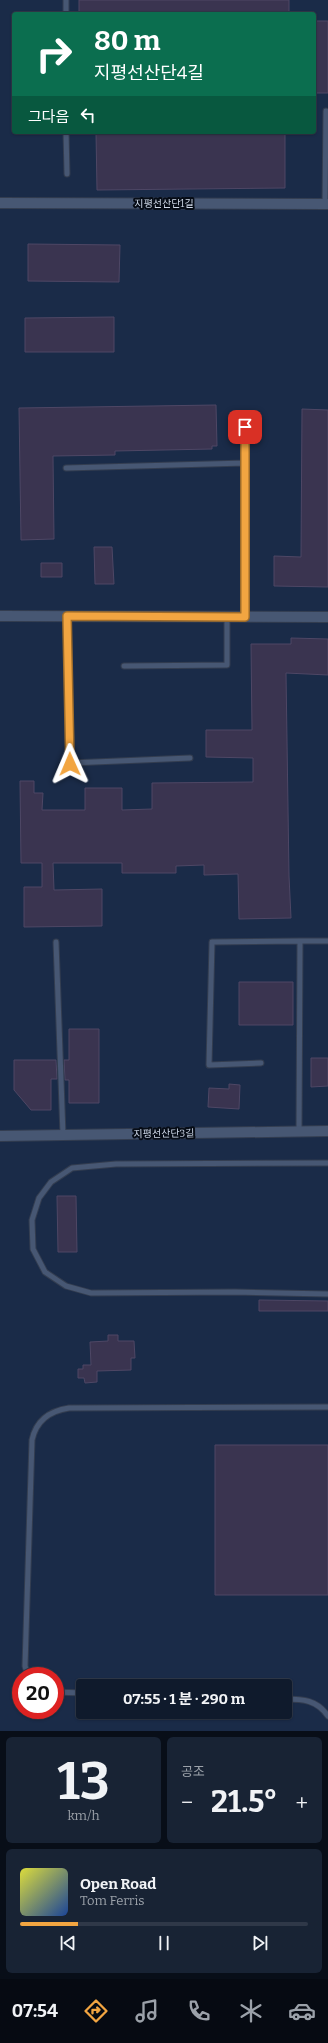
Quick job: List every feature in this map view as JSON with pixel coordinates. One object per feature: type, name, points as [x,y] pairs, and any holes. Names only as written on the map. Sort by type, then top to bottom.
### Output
[{"type":"street","name":"지평선산단1길","points":[[0,203],[326,204]]},
{"type":"street","points":[[0,616],[328,617]]},
{"type":"street","name":"지평선산단3길","points":[[0,1136],[328,1131]]},
{"type":"lane","points":[[66,0],[66,12]]},
{"type":"lane","points":[[326,111],[326,204]]},
{"type":"lane","points":[[66,134],[67,174]]},
{"type":"lane","points":[[245,427],[245,617]]},
{"type":"lane","points":[[66,468],[245,463]]},
{"type":"lane","points":[[67,616],[70,764],[190,758]]},
{"type":"lane","points":[[124,666],[227,664],[227,617]]},
{"type":"lane","points":[[299,1132],[300,941]]},
{"type":"lane","points":[[56,942],[63,1135]]},
{"type":"lane","points":[[261,1064],[209,1065],[212,942],[328,942]]},
{"type":"lane","points":[[328,1163],[116,1164],[72,1168],[51,1182],[39,1198],[32,1220],[33,1249],[45,1272],[66,1286],[91,1293],[235,1292],[328,1294]]},
{"type":"lane","points":[[26,1667],[32,1440],[37,1426],[43,1418],[58,1410],[69,1408],[328,1407]]},
{"type":"lane","points":[[64,1692],[76,1693]]},
{"type":"lane","points":[[292,1699],[311,1701],[319,1706],[328,1716]]},
{"type":"shaded area","points":[[0,0],[328,0],[328,1731],[0,1731]]},
{"type":"building","points":[[79,0],[289,0],[289,12],[79,12]]},
{"type":"building","points":[[316,21],[328,21],[328,93],[316,93]]},
{"type":"building","points":[[96,134],[285,134],[285,188],[97,190]]},
{"type":"building","points":[[28,244],[120,245],[119,282],[28,281]]},
{"type":"building","points":[[114,317],[114,352],[25,352],[25,318]]},
{"type":"building","points":[[216,405],[217,446],[212,446],[212,449],[115,451],[115,455],[53,456],[54,539],[21,540],[19,408]]},
{"type":"building","points":[[302,409],[328,410],[328,587],[274,586],[274,556],[301,557]]},
{"type":"building","points":[[94,547],[112,547],[114,584],[95,584]]},
{"type":"building","points":[[41,563],[62,563],[62,577],[41,577]]},
{"type":"building","points":[[291,638],[328,639],[328,675],[286,673],[291,918],[239,919],[238,874],[204,875],[204,865],[176,866],[176,873],[122,873],[122,863],[53,863],[54,890],[102,889],[102,926],[24,927],[24,887],[42,887],[42,863],[21,863],[20,781],[34,781],[34,793],[43,793],[42,810],[85,810],[85,788],[122,788],[122,810],[152,809],[152,783],[253,782],[253,758],[206,757],[206,730],[252,730],[251,644],[291,644]]},
{"type":"building","points":[[239,982],[293,982],[293,1025],[239,1025]]},
{"type":"building","points":[[69,1029],[99,1029],[99,1103],[69,1103],[69,1080],[65,1080],[64,1060],[69,1060]]},
{"type":"building","points":[[311,1058],[328,1058],[328,1086],[311,1087]]},
{"type":"building","points":[[14,1060],[56,1060],[57,1079],[51,1079],[51,1110],[31,1110],[14,1090]]},
{"type":"building","points":[[229,1084],[240,1085],[239,1109],[208,1107],[209,1088],[229,1089]]},
{"type":"building","points":[[57,1196],[76,1196],[77,1252],[58,1252]]},
{"type":"building","points":[[259,1300],[328,1301],[328,1311],[259,1311]]},
{"type":"building","points":[[108,1335],[118,1335],[118,1341],[134,1341],[135,1358],[131,1358],[131,1370],[97,1371],[97,1382],[85,1383],[84,1378],[78,1378],[78,1369],[83,1369],[83,1365],[91,1365],[90,1342],[108,1341]]},
{"type":"building","points":[[215,1445],[328,1445],[328,1595],[215,1595]]},
{"type":"route","points":[[70,764],[67,616],[245,617],[245,427]]}]
